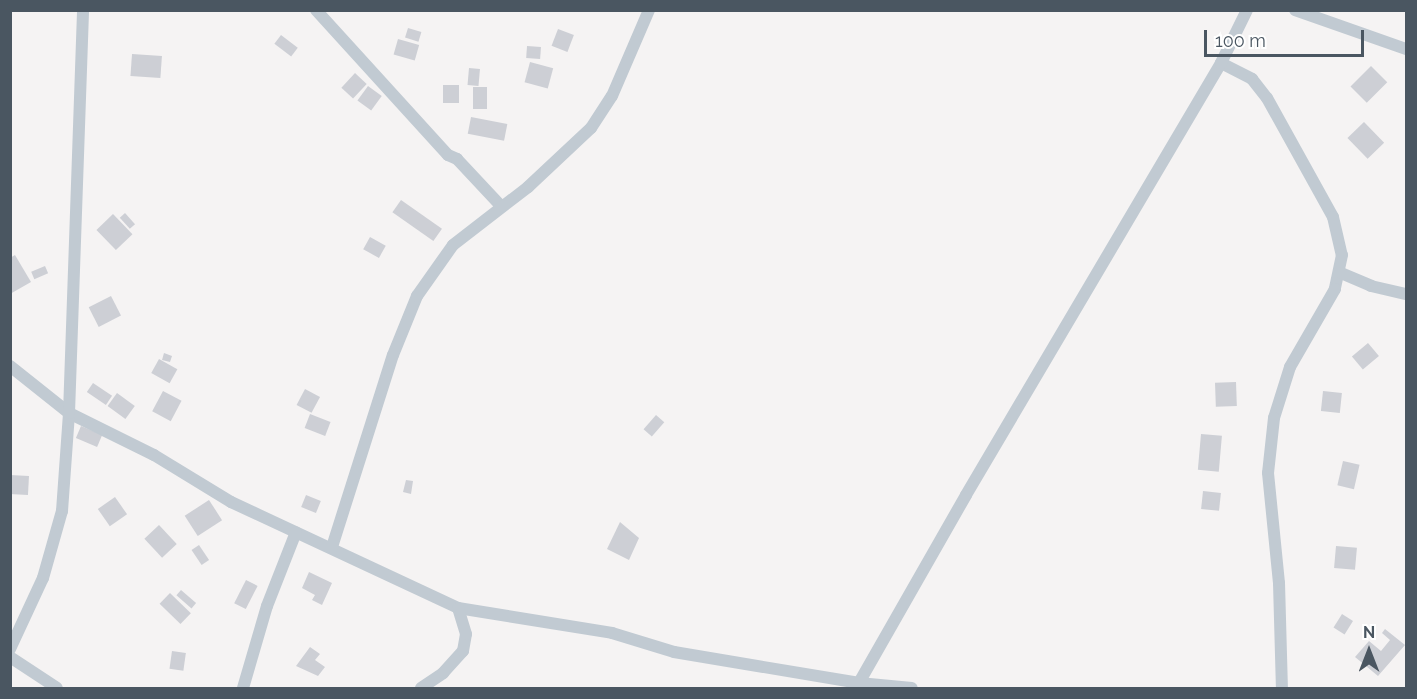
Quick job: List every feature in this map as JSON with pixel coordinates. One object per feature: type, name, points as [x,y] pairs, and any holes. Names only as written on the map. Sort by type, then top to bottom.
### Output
[{"type":"street","points":[[10,649],[43,578],[62,512],[69,413],[83,10]]},
{"type":"street","points":[[316,10],[448,155],[457,159],[501,206]]},
{"type":"street","points":[[332,548],[393,356],[417,296],[453,245],[501,206],[528,188],[596,123],[612,96],[649,10]]},
{"type":"street","points":[[857,686],[1221,63],[1247,10]]},
{"type":"street","points":[[1294,10],[1407,49]]},
{"type":"street","points":[[1221,63],[1252,79],[1267,98],[1333,217],[1339,234],[1341,273],[1322,314],[1290,367],[1274,418],[1268,473],[1279,583],[1282,688]]},
{"type":"street","points":[[1341,273],[1371,286],[1407,294]]},
{"type":"street","points":[[10,366],[69,413],[154,454],[231,502],[458,608],[612,633],[675,652],[857,686],[912,688]]},
{"type":"street","points":[[243,688],[267,606],[296,532]]},
{"type":"street","points":[[421,688],[443,673],[463,651],[466,634],[458,608]]},
{"type":"street","points":[[10,657],[57,688]]},
{"type":"building","points":[[408,28],[421,32],[418,42],[405,38]]},
{"type":"building","points":[[558,29],[574,35],[567,52],[552,46]]},
{"type":"building","points":[[281,35],[298,48],[291,56],[274,44]]},
{"type":"building","points":[[398,39],[419,45],[415,60],[394,54]]},
{"type":"building","points":[[527,46],[541,47],[540,59],[526,58]]},
{"type":"building","points":[[132,54],[162,56],[160,78],[130,76]]},
{"type":"building","points":[[530,62],[553,68],[548,88],[525,82]]},
{"type":"building","points":[[1371,66],[1387,82],[1367,103],[1350,87]]},
{"type":"building","points":[[469,68],[480,69],[478,86],[468,85]]},
{"type":"building","points":[[355,73],[367,84],[353,99],[341,88]]},
{"type":"building","points":[[443,85],[459,85],[459,103],[443,103]]},
{"type":"building","points":[[368,86],[382,96],[371,111],[357,101]]},
{"type":"building","points":[[473,87],[487,87],[487,109],[473,109]]},
{"type":"building","points":[[471,117],[507,124],[504,141],[468,134]]},
{"type":"building","points":[[1364,122],[1384,143],[1368,159],[1347,138]]},
{"type":"building","points":[[401,200],[442,229],[433,241],[392,212]]},
{"type":"building","points":[[125,213],[135,224],[130,229],[120,218]]},
{"type":"building","points":[[113,214],[132,234],[116,250],[96,230]]},
{"type":"building","points":[[370,237],[386,246],[379,258],[363,249]]},
{"type":"building","points":[[15,255],[31,282],[10,294],[10,258]]},
{"type":"building","points":[[45,266],[48,273],[34,279],[31,272]]},
{"type":"building","points":[[111,296],[121,316],[99,327],[89,307]]},
{"type":"building","points":[[1368,343],[1379,356],[1363,370],[1352,356]]},
{"type":"building","points":[[164,353],[172,356],[170,362],[162,360]]},
{"type":"building","points":[[159,359],[177,369],[170,383],[151,373]]},
{"type":"building","points":[[1236,382],[1237,406],[1216,407],[1215,383]]},
{"type":"building","points":[[93,383],[112,396],[106,405],[87,392]]},
{"type":"building","points":[[305,389],[320,397],[312,413],[297,405]]},
{"type":"building","points":[[163,391],[182,401],[171,421],[152,411]]},
{"type":"building","points":[[1323,391],[1342,393],[1340,413],[1321,411]]},
{"type":"building","points":[[117,393],[135,406],[125,419],[108,406]]},
{"type":"building","points":[[310,414],[331,422],[325,436],[305,428]]},
{"type":"building","points":[[656,415],[664,422],[652,437],[644,429]]},
{"type":"building","points":[[81,426],[102,435],[97,447],[76,438]]},
{"type":"building","points":[[1201,434],[1222,436],[1219,472],[1198,470]]},
{"type":"building","points":[[1343,461],[1360,465],[1354,489],[1337,485]]},
{"type":"building","points":[[10,475],[29,476],[28,495],[10,494]]},
{"type":"building","points":[[406,480],[413,481],[411,494],[403,492]]},
{"type":"building","points":[[1203,491],[1221,493],[1219,511],[1201,509]]},
{"type":"building","points":[[306,495],[321,501],[316,513],[301,507]]},
{"type":"building","points":[[115,497],[127,514],[110,526],[98,509]]},
{"type":"building","points":[[209,500],[222,520],[198,536],[185,516]]},
{"type":"building","points":[[620,522],[639,538],[629,560],[607,549]]},
{"type":"building","points":[[159,525],[177,544],[162,558],[144,539]]},
{"type":"building","points":[[199,545],[209,560],[202,565],[192,550]]},
{"type":"building","points":[[1336,546],[1357,548],[1355,570],[1334,568]]},
{"type":"building","points":[[309,572],[332,583],[322,605],[312,600],[315,595],[302,588]]},
{"type":"building","points":[[246,580],[258,586],[246,609],[234,603]]},
{"type":"building","points":[[181,590],[196,603],[192,608],[176,595]]},
{"type":"building","points":[[170,593],[191,613],[180,624],[160,604]]},
{"type":"building","points":[[1342,614],[1353,621],[1345,634],[1334,628]]},
{"type":"building","points":[[1385,629],[1405,645],[1378,676],[1355,657],[1369,641],[1381,651],[1390,640],[1382,633]]},
{"type":"building","points":[[310,647],[320,654],[315,660],[325,667],[318,676],[296,666]]},
{"type":"building","points":[[172,651],[186,653],[183,671],[169,669]]}]
